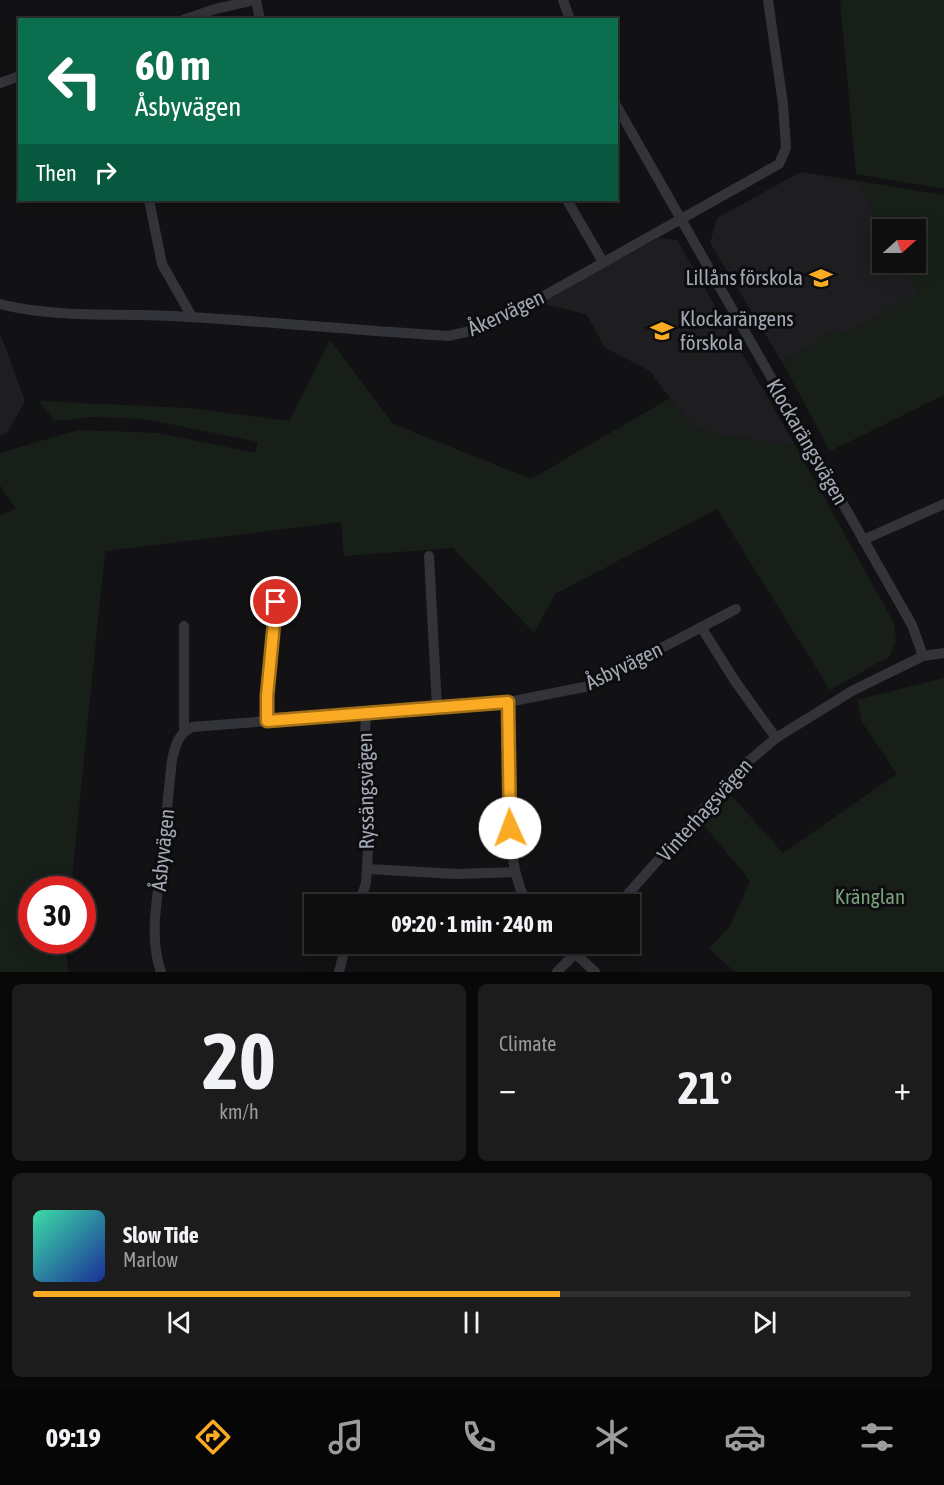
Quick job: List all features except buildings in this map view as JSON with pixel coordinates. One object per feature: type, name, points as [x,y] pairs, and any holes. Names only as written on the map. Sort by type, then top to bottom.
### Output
[{"type":"street","points":[[189,18],[214,9],[256,0],[260,18]]},
{"type":"street","points":[[563,0],[569,18]]},
{"type":"street","name":"Åkervägen","points":[[0,304],[20,309],[69,313],[192,317],[448,336],[480,329],[517,311],[779,164],[786,148],[783,104],[768,0]]},
{"type":"street","points":[[0,83],[18,77]]},
{"type":"street","name":"Klockarängsvägen","points":[[618,109],[912,625],[923,656]]},
{"type":"street","points":[[149,201],[162,264],[192,317]]},
{"type":"street","points":[[568,201],[603,262]]},
{"type":"street","points":[[863,540],[944,504]]},
{"type":"street","points":[[429,556],[437,707]]},
{"type":"street","points":[[267,721],[267,696],[276,602]]},
{"type":"street","name":"Åsbyvägen","points":[[161,972],[155,930],[158,895],[172,760],[176,743],[184,731],[192,727],[508,702],[589,686],[736,609]]},
{"type":"street","name":"Åsbyvägen","points":[[184,626],[184,731]]},
{"type":"street","points":[[701,627],[735,681],[776,738]]},
{"type":"street","name":"Vinterhagsvägen","points":[[628,894],[736,771],[776,738],[852,691],[923,656],[944,653]]},
{"type":"street","points":[[508,702],[510,828],[515,872],[522,894]]},
{"type":"street","name":"Ryssängsvägen","points":[[362,894],[366,883],[368,850],[364,755],[366,713]]},
{"type":"street","name":"Ryssängsvägen","points":[[367,869],[457,873],[515,872]]},
{"type":"street","points":[[339,972],[344,954]]},
{"type":"street","points":[[557,972],[575,954],[596,972]]},
{"type":"shaded area","name":"Lillåns förskola","points":[[801,172],[858,181],[879,219],[872,219],[872,273],[908,273],[919,293],[844,333],[838,329],[782,362],[710,243],[717,218]]},
{"type":"shaded area","name":"Klockarängens förskola","points":[[659,238],[677,240],[795,445],[727,437],[696,428],[650,371],[605,348],[586,314],[539,303]]},
{"type":"shaded area","points":[[0,333],[25,401],[7,433],[0,436]]},
{"type":"green space","points":[[840,0],[944,0],[944,189],[856,174]]},
{"type":"green space","points":[[858,181],[944,195],[944,395],[830,451],[782,362],[839,329],[844,333],[919,293],[908,273],[926,273],[926,219],[879,219]]},
{"type":"green space","points":[[330,340],[393,424],[531,479],[670,398],[696,428],[727,437],[795,445],[894,623],[896,640],[890,656],[830,690],[717,509],[555,594],[534,633],[453,548],[344,556],[341,522],[105,551],[72,876],[18,876],[18,954],[66,954],[69,972],[0,972],[0,515],[16,509],[0,485],[0,453],[78,430],[159,433],[255,453],[258,442],[145,419],[92,417],[55,421],[38,401],[189,408],[289,421]]},
{"type":"green space","name":"Kränglan","points":[[944,678],[944,972],[735,972],[709,949],[730,926],[750,881],[703,824],[732,796],[783,853],[897,774],[862,722],[857,700]]},
{"type":"place","name":"Lillåns förskola","points":[[821,278]]},
{"type":"place","name":"Klockarängens förskola","points":[[662,331]]},
{"type":"route","points":[[276,602],[267,696],[267,721],[508,702],[510,828]]}]
